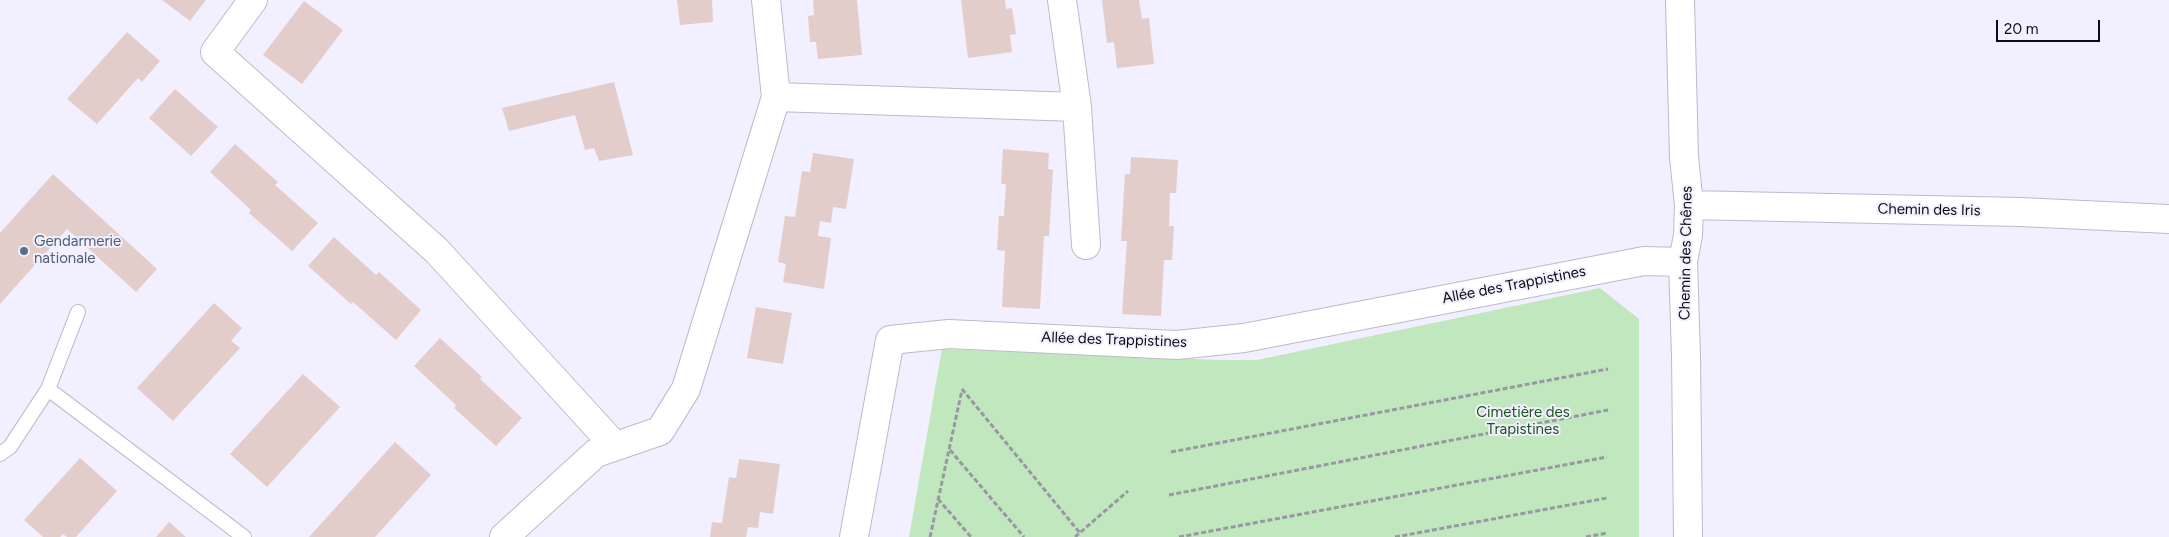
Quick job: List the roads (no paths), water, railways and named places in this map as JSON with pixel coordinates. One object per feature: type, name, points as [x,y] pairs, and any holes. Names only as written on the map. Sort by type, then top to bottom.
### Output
[{"type":"street","points":[[253,0],[215,52],[437,252],[615,446]]},
{"type":"street","points":[[504,537],[596,453],[660,431],[686,389],[776,97],[766,0]]},
{"type":"street","points":[[1062,0],[1077,107],[1086,245]]},
{"type":"street","name":"Chemin des Chênes","points":[[1680,0],[1684,157],[1689,205],[1688,234],[1682,262],[1686,355],[1688,537]]},
{"type":"street","points":[[776,97],[1077,107]]},
{"type":"street","name":"Chemin des Iris","points":[[1689,205],[2020,212],[2169,219]]},
{"type":"street","name":"Allée des Trappistines","points":[[854,537],[890,340],[949,334],[1176,345],[1244,338],[1644,261],[1682,262]]},
{"type":"lane","points":[[0,454],[10,447],[48,389],[78,312]]},
{"type":"lane","points":[[48,389],[244,537]]},
{"type":"place","name":"Gendarmerie nationale","points":[[24,251]]},
{"type":"park label","name":"Cimetière des Trapistines","points":[[1523,422]]}]
